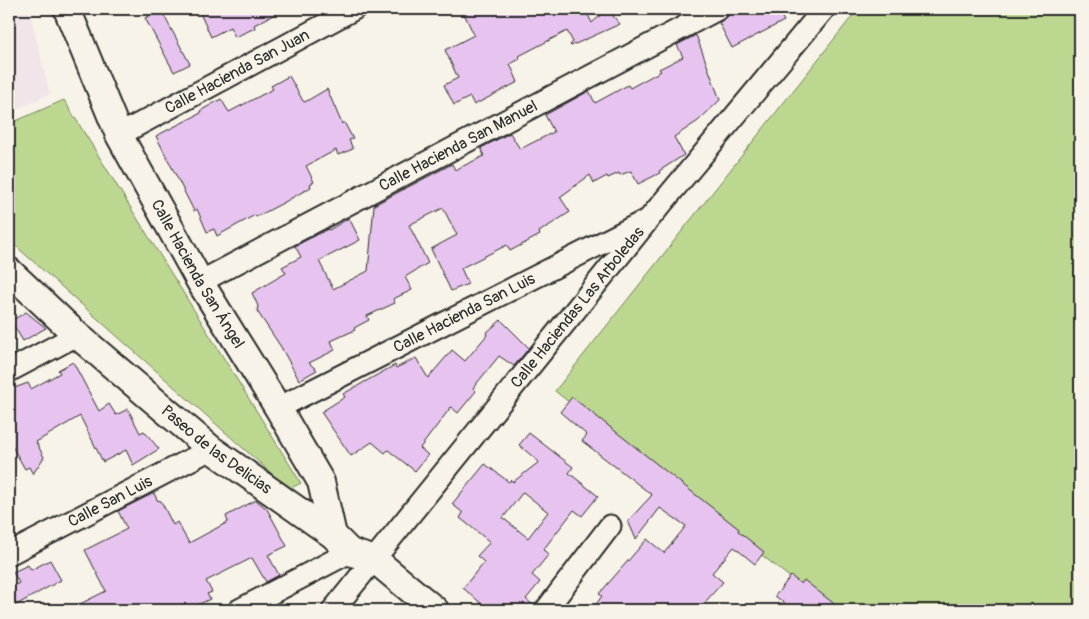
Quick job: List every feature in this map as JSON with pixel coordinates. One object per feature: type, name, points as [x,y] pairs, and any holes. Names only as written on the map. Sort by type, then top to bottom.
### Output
[{"type":"street","name":"Calle Hacienda San Ángel","points":[[67,9],[119,135],[200,282],[278,408],[321,482],[342,544]]},
{"type":"street","name":"Calle Hacienda San Juan","points":[[119,135],[354,9]]},
{"type":"street","name":"Calle Hacienda San Manuel","points":[[200,282],[718,9]]},
{"type":"street","name":"Calle Haciendas Las Arboledas","points":[[333,610],[649,219],[824,9]]},
{"type":"street","name":"Calle Hacienda San Luis","points":[[278,408],[649,219]]},
{"type":"street","name":"Paseo de las Delicias","points":[[9,271],[77,335],[211,449],[342,544],[375,560],[435,610]]},
{"type":"street","points":[[9,371],[77,335]]},
{"type":"street","name":"Calle San Luis","points":[[9,554],[211,449]]},
{"type":"street","points":[[546,610],[610,526]]},
{"type":"street","points":[[239,610],[342,544]]},
{"type":"shaded area","points":[[9,9],[29,9],[50,94],[9,113]]},
{"type":"green space","points":[[858,9],[1080,9],[1080,610],[831,610],[555,391]]},
{"type":"green space","points":[[64,100],[301,483],[289,489],[9,240],[9,124]]},
{"type":"building","points":[[198,9],[285,9],[254,25],[255,28],[235,37],[230,27],[211,37]]},
{"type":"building","points":[[462,9],[585,9],[592,23],[607,9],[620,24],[571,46],[573,42],[567,31],[519,56],[520,59],[510,64],[518,82],[474,105],[470,97],[454,105],[444,85],[458,78],[445,50],[474,35]]},
{"type":"building","points":[[737,9],[777,9],[784,21],[732,48],[719,23],[730,12]]},
{"type":"building","points":[[161,10],[190,64],[174,72],[145,18]]},
{"type":"building","points":[[696,35],[720,100],[698,121],[674,137],[684,155],[659,171],[660,173],[638,184],[631,171],[620,175],[619,173],[608,178],[607,176],[594,183],[590,175],[560,197],[570,212],[539,232],[540,235],[510,251],[507,245],[461,268],[468,284],[451,291],[431,249],[457,235],[443,208],[409,225],[428,263],[405,277],[412,290],[393,299],[395,303],[367,316],[369,320],[354,328],[355,330],[331,341],[335,350],[309,363],[317,370],[299,380],[281,347],[257,311],[258,306],[252,293],[286,273],[282,267],[301,257],[295,246],[349,218],[360,240],[319,261],[333,289],[368,271],[374,205],[452,164],[455,170],[484,156],[481,148],[510,133],[520,149],[554,132],[545,115],[589,91],[595,103],[628,85],[630,88],[661,71],[659,69],[683,57],[677,45]]},
{"type":"building","points":[[289,76],[305,102],[327,89],[342,124],[344,122],[353,139],[349,140],[353,149],[338,155],[336,150],[306,166],[314,182],[310,184],[311,187],[283,203],[256,217],[255,215],[217,236],[214,229],[207,232],[197,209],[194,211],[156,136],[201,113],[200,111],[221,99],[229,112],[273,89],[271,86]]},
{"type":"building","points":[[26,312],[46,328],[23,341],[11,321]]},
{"type":"building","points":[[501,320],[529,348],[514,366],[499,356],[473,388],[476,391],[458,413],[451,407],[420,448],[428,455],[415,471],[388,450],[385,453],[372,442],[351,456],[321,412],[345,397],[343,394],[395,365],[396,368],[416,358],[428,378],[452,350],[465,361],[487,335],[486,333]]},
{"type":"building","points":[[73,362],[99,411],[109,404],[116,415],[128,409],[140,433],[144,431],[159,449],[133,465],[126,450],[103,462],[80,416],[36,442],[44,457],[33,474],[29,467],[25,469],[9,441],[9,390],[28,383],[31,389],[60,373],[58,370]]},
{"type":"building","points":[[572,397],[739,529],[738,531],[764,552],[755,564],[734,547],[712,573],[723,582],[698,610],[592,610],[602,596],[599,594],[647,539],[664,553],[686,526],[660,508],[636,539],[628,521],[652,495],[582,441],[587,435],[560,412]]},
{"type":"building","points":[[529,433],[573,467],[569,473],[598,496],[582,516],[574,510],[543,550],[549,554],[532,575],[540,582],[526,599],[534,606],[534,610],[489,610],[463,588],[484,562],[477,556],[490,542],[460,518],[463,513],[452,504],[485,464],[509,482],[511,480],[513,482],[539,462],[519,445]],"holes":[[[523,492],[548,512],[528,538],[503,518]]]},
{"type":"building","points":[[154,493],[157,500],[161,501],[173,525],[177,522],[189,543],[228,522],[226,516],[256,500],[267,509],[287,546],[268,555],[279,575],[266,582],[252,558],[206,581],[212,592],[207,594],[210,599],[187,610],[68,610],[106,591],[85,550],[127,529],[118,511]]},
{"type":"building","points":[[50,560],[61,580],[9,609],[9,588],[19,583],[13,572],[28,565],[31,570]]},
{"type":"building","points":[[791,576],[801,584],[804,580],[842,610],[794,610],[775,596]]}]
